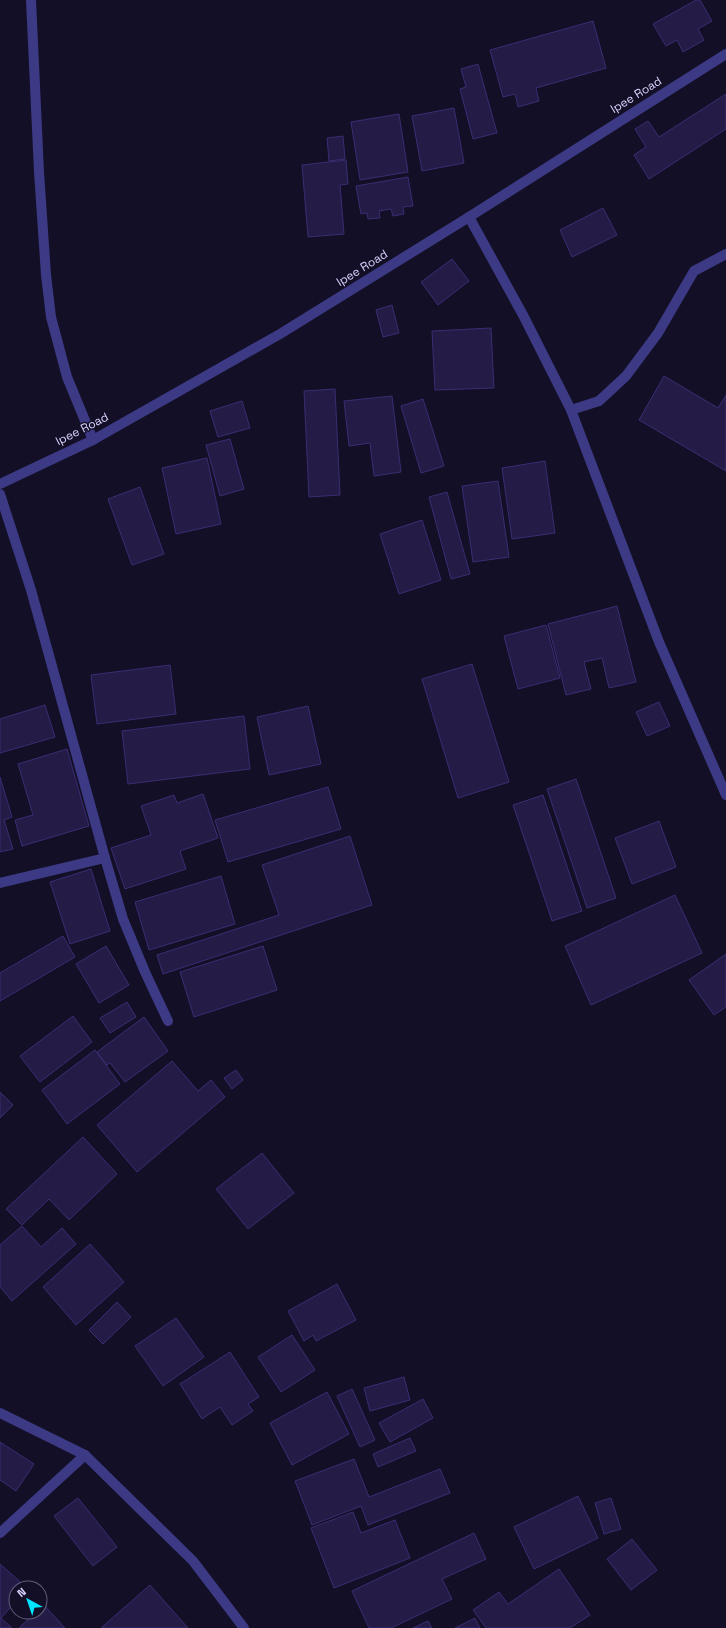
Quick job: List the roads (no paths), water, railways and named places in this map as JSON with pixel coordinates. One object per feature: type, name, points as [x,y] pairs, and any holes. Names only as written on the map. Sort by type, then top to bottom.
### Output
[{"type":"street","points":[[31,0],[39,172],[46,275],[51,317],[68,377],[93,440]]},
{"type":"street","name":"Ipee Road","points":[[0,484],[93,440],[280,334],[469,217],[726,54]]},
{"type":"street","points":[[469,217],[523,315],[570,410],[659,642],[726,795]]},
{"type":"street","points":[[570,410],[600,401],[626,376],[658,333],[694,271],[726,254]]},
{"type":"street","points":[[0,494],[31,590],[123,919],[145,972],[168,1021]]},
{"type":"street","points":[[0,883],[105,858]]},
{"type":"street","points":[[0,1413],[85,1455],[193,1561],[244,1628]]},
{"type":"street","points":[[0,1533],[85,1455]]}]
